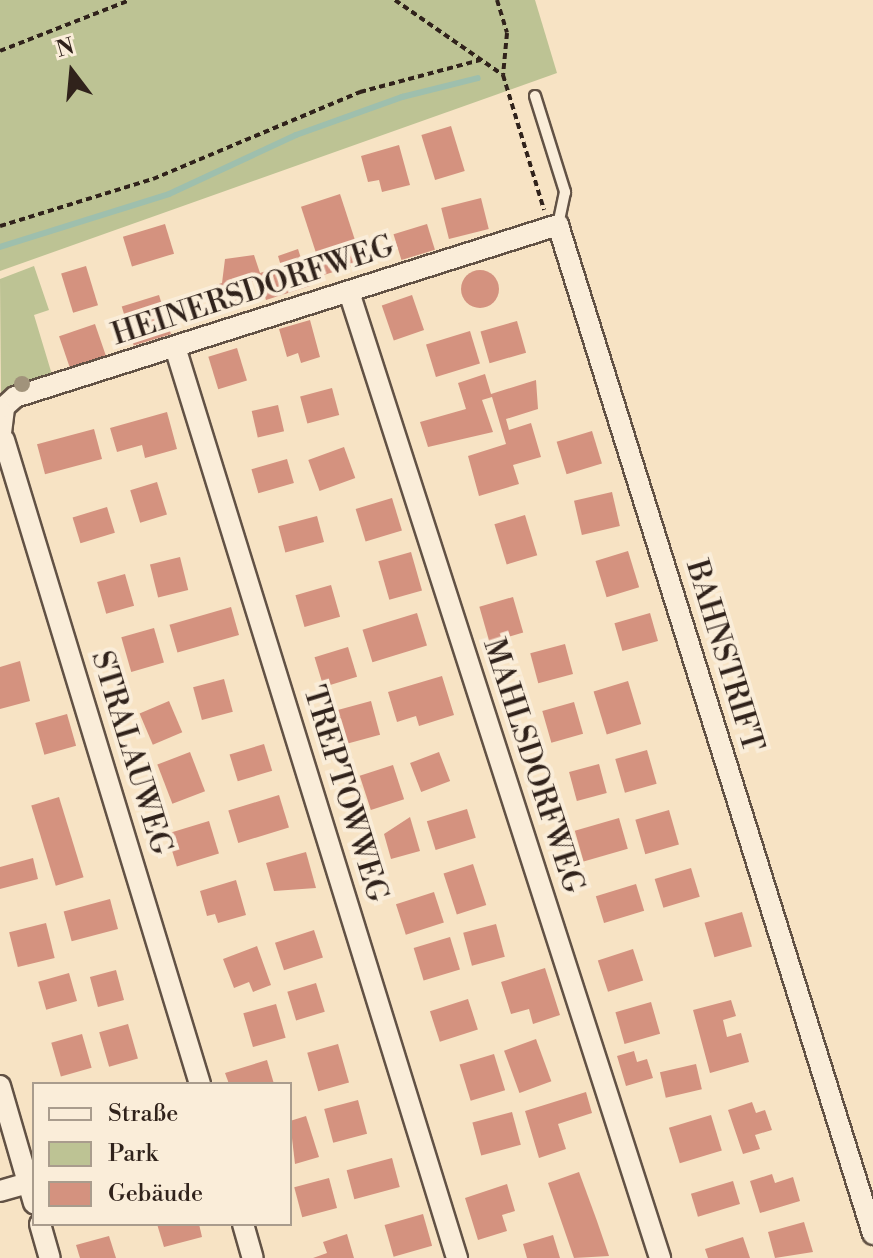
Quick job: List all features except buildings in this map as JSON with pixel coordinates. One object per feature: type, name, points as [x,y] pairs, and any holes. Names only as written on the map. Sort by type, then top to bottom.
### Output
[{"type":"street","name":"HEINERSDORFWEG","points":[[2,440],[4,407],[15,397],[554,226]]},
{"type":"street","name":"BAHNSTRIFT","points":[[554,226],[873,1234]]},
{"type":"street","name":"MAHLSDORFWEG","points":[[349,292],[660,1258]]},
{"type":"street","name":"TREPTOWWEG","points":[[175,347],[457,1258]]},
{"type":"street","name":"STRALAUWEG","points":[[2,440],[199,1082]]},
{"type":"street","points":[[0,1086],[31,1182],[0,1191]]},
{"type":"street","points":[[41,1226],[50,1258]]},
{"type":"street","points":[[244,1226],[253,1258]]},
{"type":"lane","name":"BAHNSTRIFT","points":[[535,96],[565,192],[554,226]]},
{"type":"path","points":[[0,51],[130,0]]},
{"type":"path","points":[[395,0],[503,75]]},
{"type":"path","points":[[497,0],[507,33],[503,75],[554,226]]},
{"type":"path","points":[[0,226],[153,179],[360,92],[480,60]]},
{"type":"green space","points":[[0,0],[535,0],[557,73],[0,271]]},
{"type":"green space","points":[[34,266],[49,310],[34,315],[53,378],[1,395],[0,279]]},
{"type":"waterway","points":[[0,247],[169,194],[296,135],[402,97],[478,78]]}]
